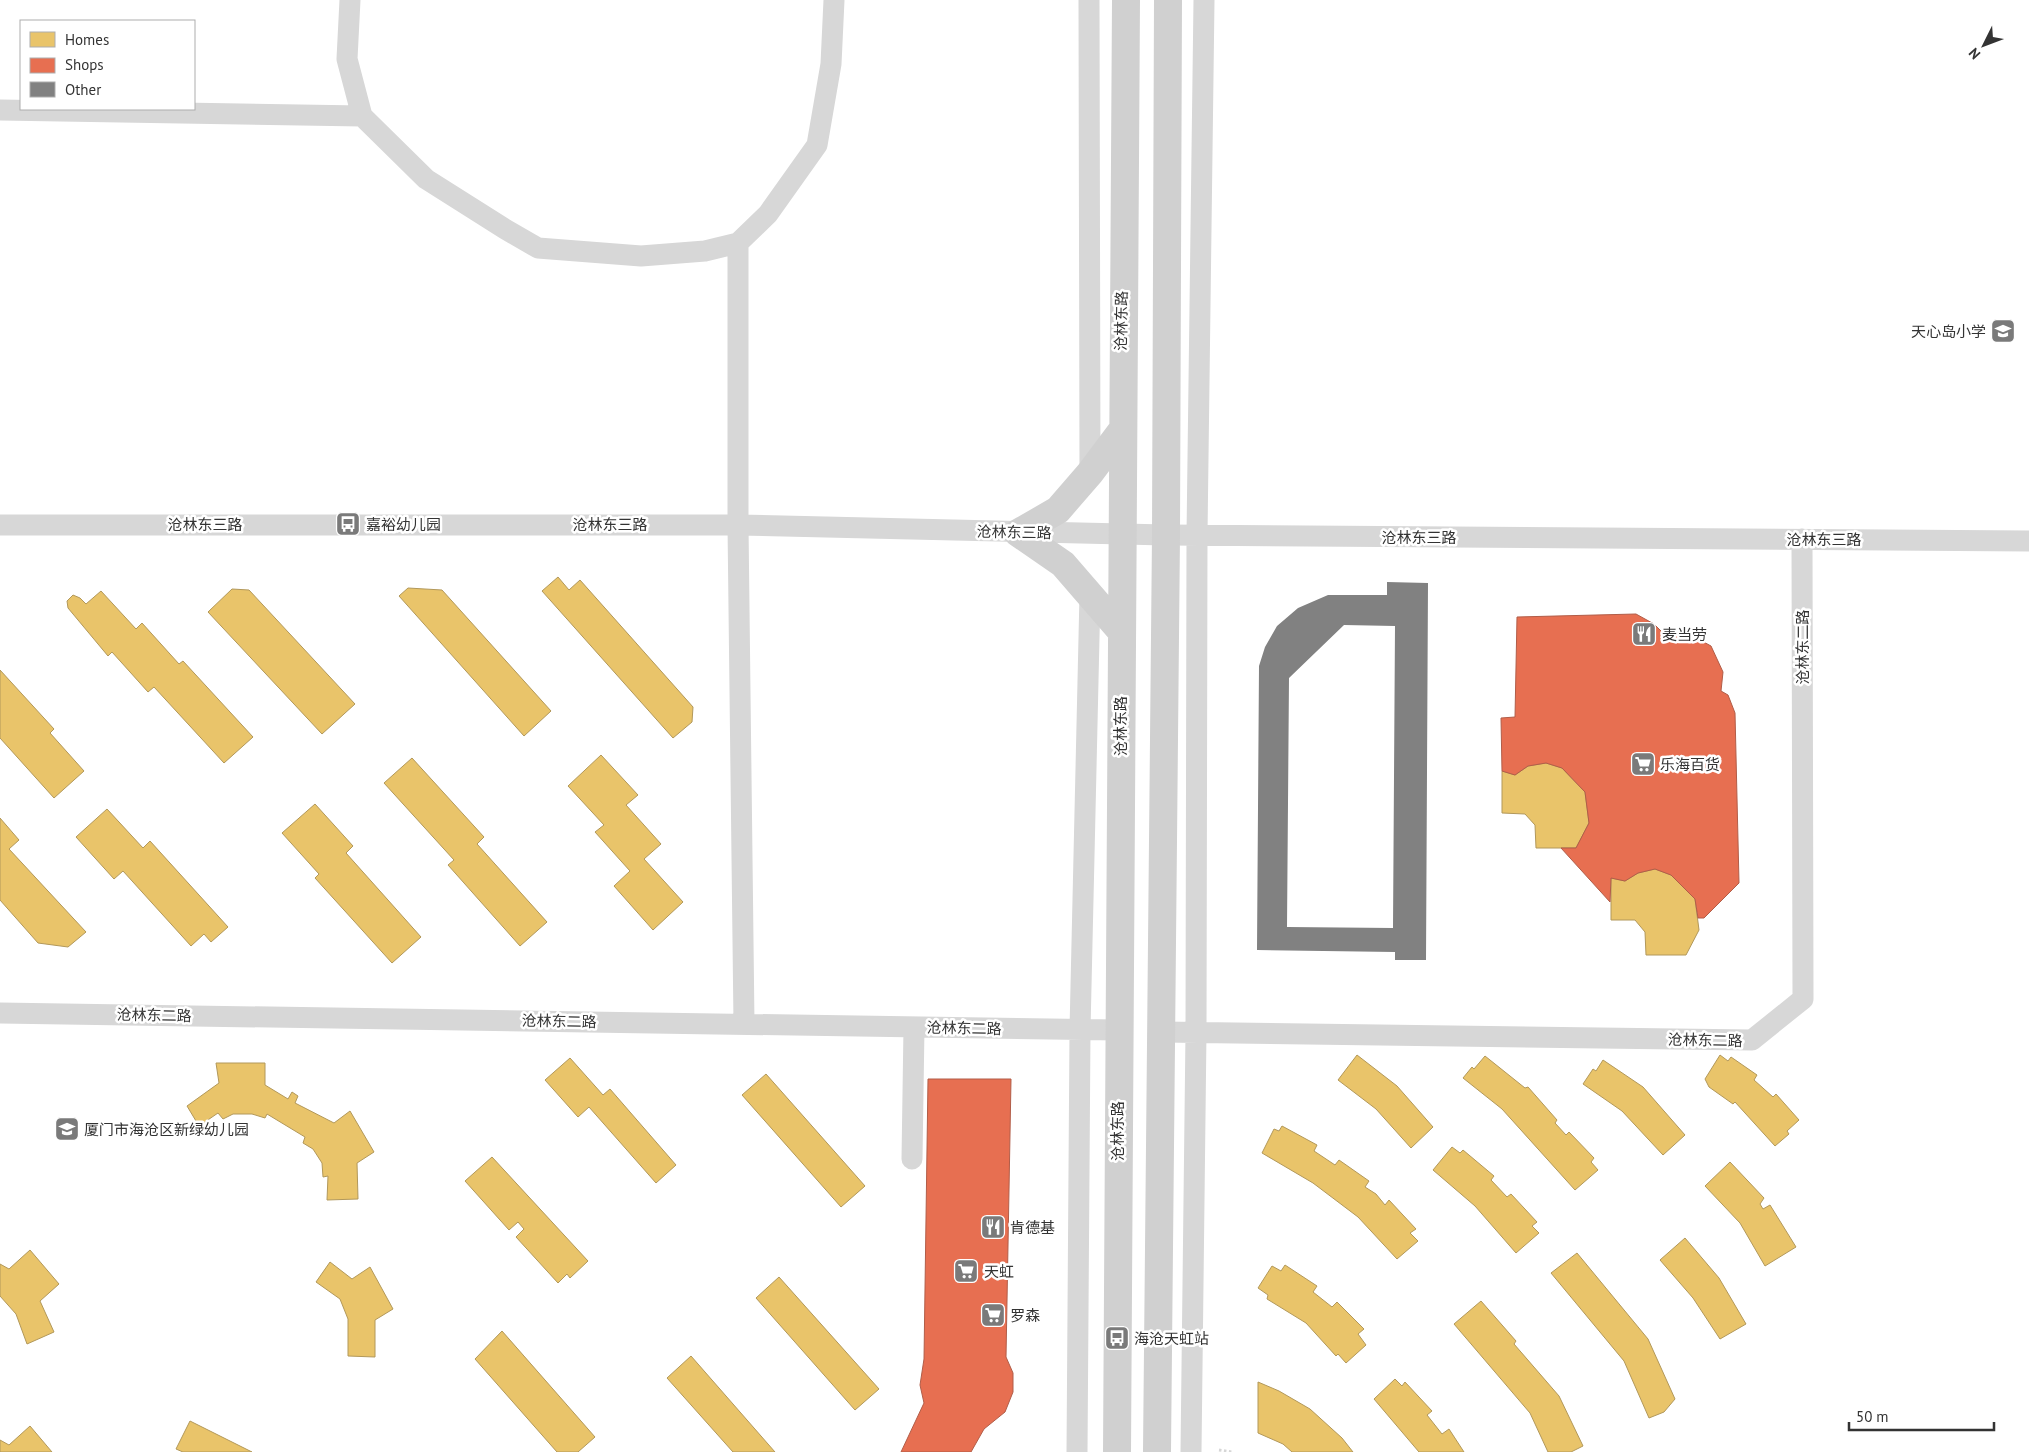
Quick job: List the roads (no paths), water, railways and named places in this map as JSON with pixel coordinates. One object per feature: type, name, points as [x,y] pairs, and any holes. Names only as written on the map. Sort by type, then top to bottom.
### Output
[{"type":"street","points":[[350,0],[347,59],[362,116],[426,179],[538,248],[641,256],[705,251],[738,243],[768,214],[818,145],[831,64],[834,0]]},
{"type":"street","points":[[1089,0],[1090,473]]},
{"type":"street","name":"沧林东路","points":[[1117,1452],[1117,1030],[1122,534],[1120,432],[1126,0]]},
{"type":"street","points":[[1157,1452],[1166,535],[1168,0]]},
{"type":"street","points":[[1191,1452],[1204,0]]},
{"type":"street","points":[[0,110],[362,116]]},
{"type":"street","points":[[738,243],[738,525],[744,1024]]},
{"type":"street","points":[[1120,432],[1090,473],[1058,510],[1018,532],[1063,564],[1121,631]]},
{"type":"street","name":"沧林东三路","points":[[0,525],[738,525],[1166,535],[2029,541]]},
{"type":"street","name":"沧林东二路","points":[[1162,1032],[1752,1040],[1803,999],[1802,539]]},
{"type":"street","points":[[1077,1452],[1080,1030],[1090,594]]},
{"type":"street","name":"沧林东二路","points":[[0,1013],[1117,1030]]},
{"type":"street","points":[[912,1159],[914,1027]]},
{"type":"place","name":"天心岛小学","points":[[2003,331]]},
{"type":"place","name":"嘉裕幼儿园","points":[[348,524]]},
{"type":"place","name":"麦当劳","points":[[1644,634]]},
{"type":"place","name":"乐海百货","points":[[1643,764]]},
{"type":"place","name":"厦门市海沧区新绿幼儿园","points":[[67,1129]]},
{"type":"place","name":"肯德基","points":[[993,1227]]},
{"type":"place","name":"天虹","points":[[966,1271]]},
{"type":"place","name":"罗森","points":[[993,1315]]},
{"type":"place","name":"海沧天虹站","points":[[1117,1338]]}]
